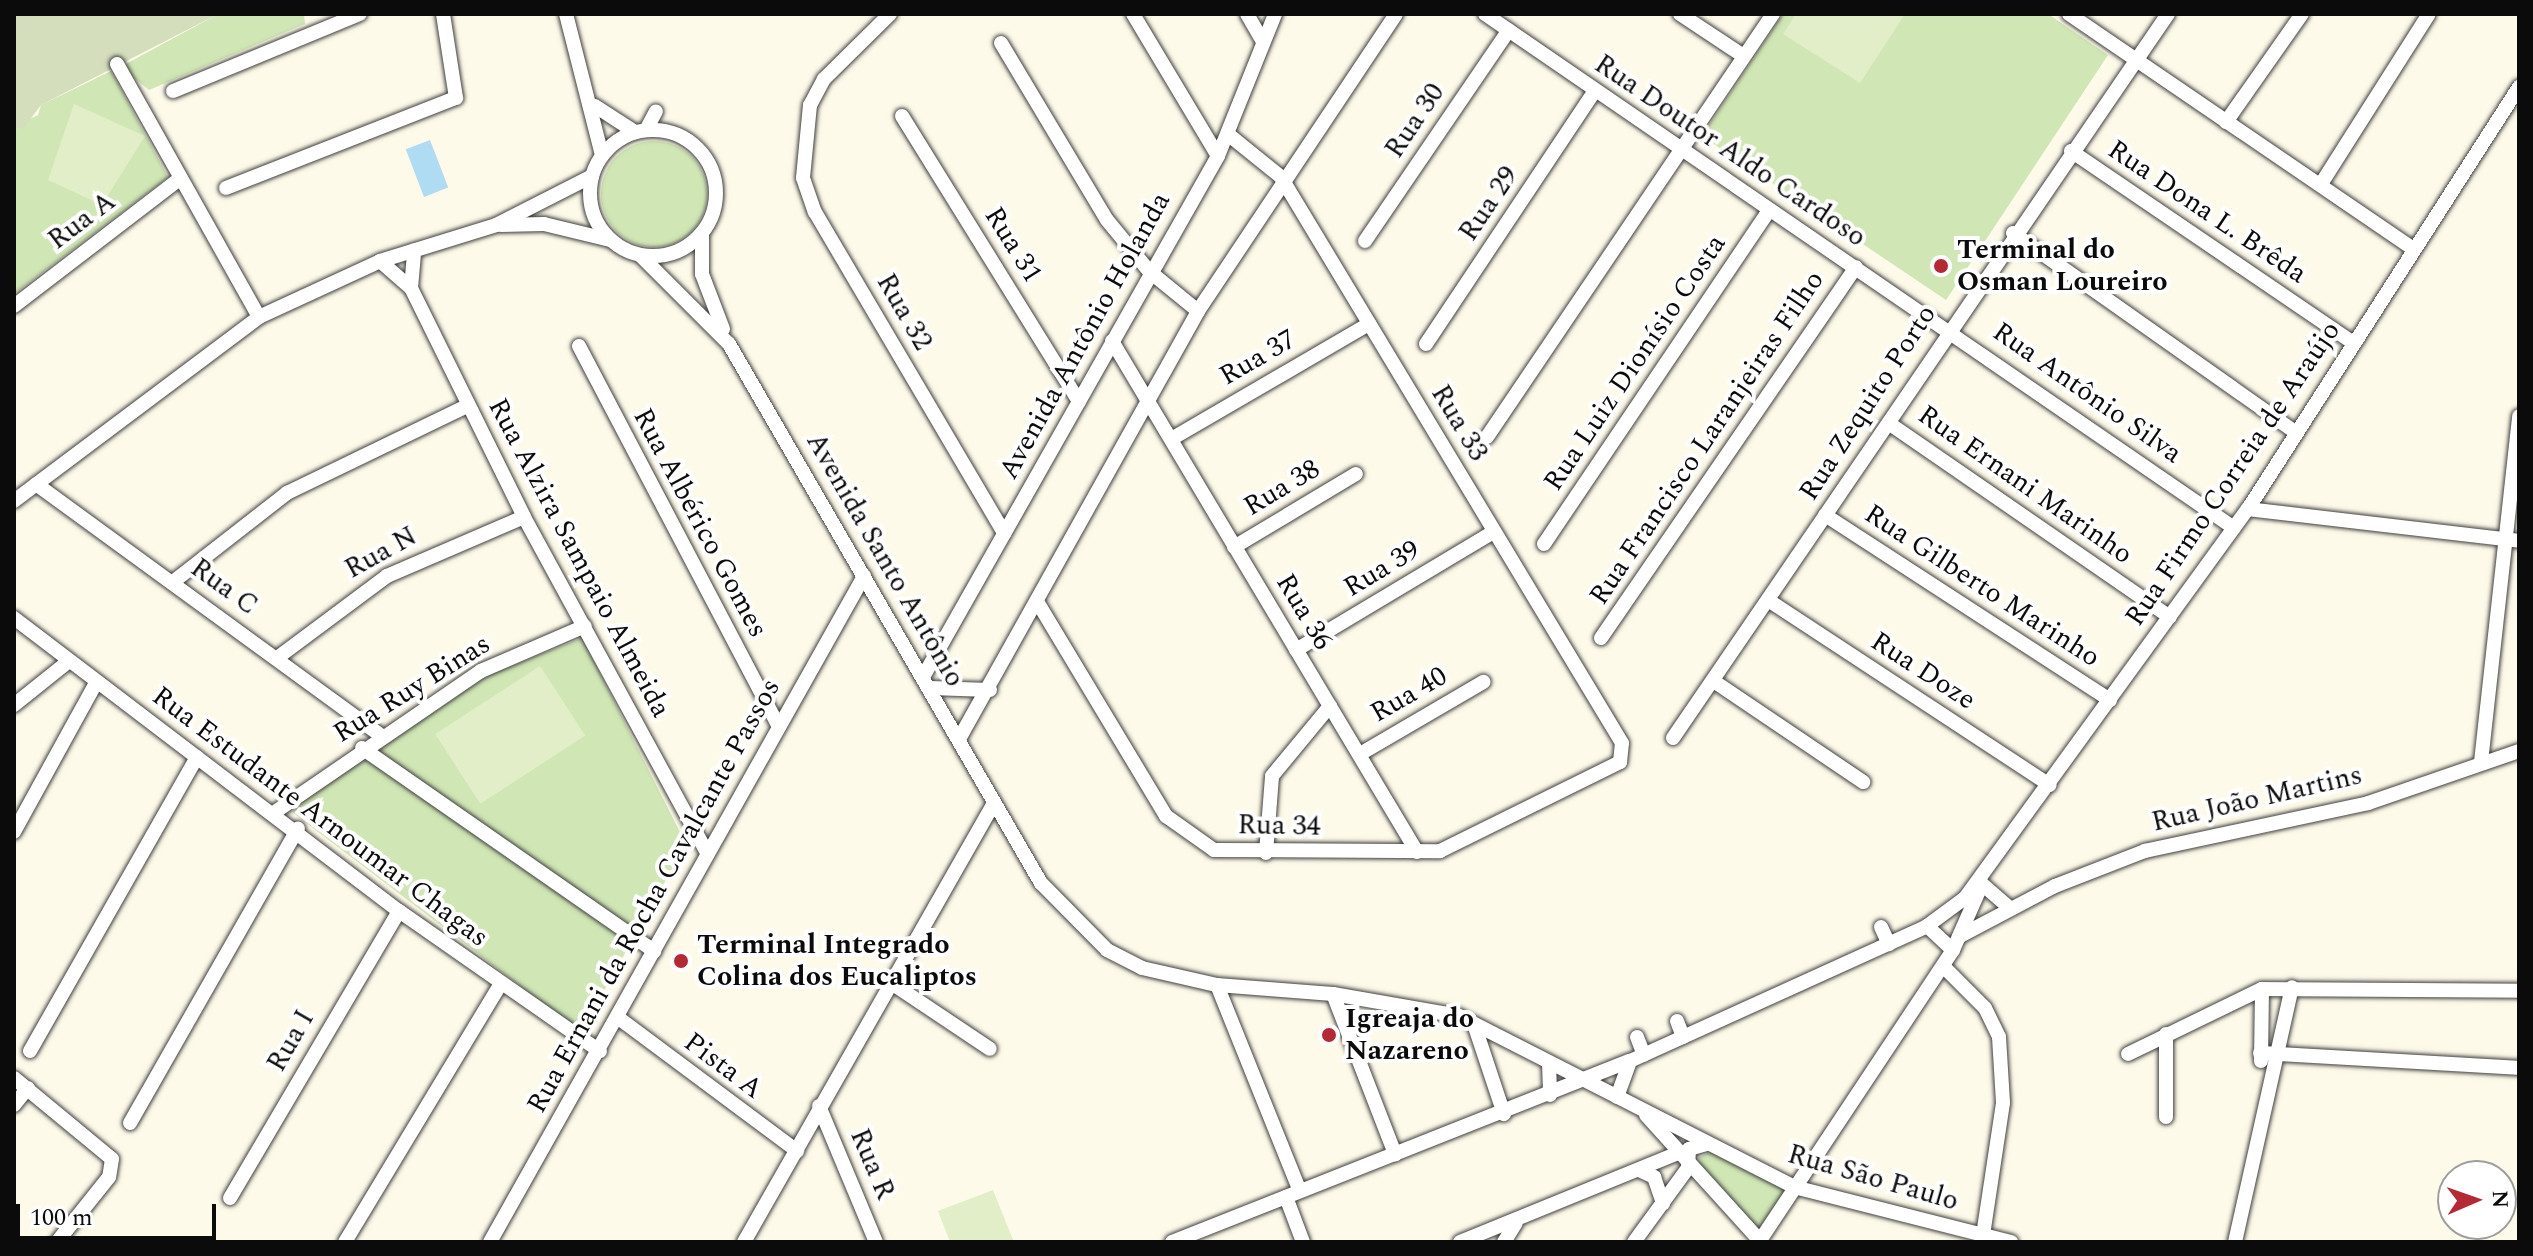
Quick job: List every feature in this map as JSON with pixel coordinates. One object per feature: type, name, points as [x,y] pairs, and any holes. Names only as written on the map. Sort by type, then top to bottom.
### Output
[{"type":"street","points":[[173,91],[322,22],[360,14]]},
{"type":"street","points":[[226,188],[405,124],[456,98],[443,14]]},
{"type":"street","points":[[566,14],[595,106],[602,155]]},
{"type":"street","name":"Rua 32","points":[[890,14],[850,48],[810,105],[803,178],[815,212],[1004,533]]},
{"type":"street","points":[[1133,14],[1218,156]]},
{"type":"street","points":[[1247,14],[1263,42]]},
{"type":"street","name":"Avenida Antônio Holanda","points":[[927,682],[1004,533],[1149,271],[1229,135],[1275,14]]},
{"type":"street","points":[[959,739],[990,690],[1198,311],[1281,177],[1396,14]]},
{"type":"street","name":"Rua Doutor Aldo Cardoso","points":[[1485,14],[1769,211],[1949,327]]},
{"type":"street","points":[[1680,14],[1742,55]]},
{"type":"street","points":[[1487,437],[1742,55],[1773,14]]},
{"type":"street","points":[[2069,14],[2414,249]]},
{"type":"street","name":"Rua Zequito Porto","points":[[1673,738],[1715,682],[1825,515],[1890,424],[1949,327],[2013,233],[2168,14]]},
{"type":"street","points":[[2226,122],[2302,14]]},
{"type":"street","points":[[2321,184],[2429,14]]},
{"type":"street","name":"Rua 30","points":[[1365,241],[1509,30]]},
{"type":"street","points":[[1001,43],[1107,220],[1149,271],[1198,311]]},
{"type":"street","points":[[117,64],[259,317]]},
{"type":"street","name":"Rua Firmo Correia de Araújo","points":[[1760,1242],[1943,966],[1982,884],[2248,509],[2414,249],[2513,105],[2519,87]]},
{"type":"street","name":"Rua 29","points":[[1426,344],[1594,92]]},
{"type":"street","points":[[496,225],[544,224],[610,240],[640,255],[674,253],[702,233],[714,204],[713,172],[687,139],[640,131],[595,106]]},
{"type":"street","points":[[610,240],[592,211],[592,176],[602,155],[640,131],[656,111]]},
{"type":"street","name":"Rua 31","points":[[902,116],[1079,402]]},
{"type":"street","name":"Rua 33","points":[[1229,135],[1281,177],[1622,754]]},
{"type":"street","name":"Rua Dona L. Brêda","points":[[2071,151],[2353,343]]},
{"type":"street","points":[[14,501],[259,317],[380,261],[496,225],[592,176]]},
{"type":"street","name":"Rua A","points":[[14,306],[181,178]]},
{"type":"street","name":"Rua Luiz Dionísio Costa","points":[[1544,544],[1769,211]]},
{"type":"street","name":"Avenida Santo Antônio","points":[[702,233],[702,274],[729,344],[1041,883],[1107,950],[1142,968],[1217,985],[1333,994]]},
{"type":"street","points":[[2013,233],[2295,432]]},
{"type":"street","name":"Rua Alzira Sampaio Almeida","points":[[411,288],[414,250]]},
{"type":"street","name":"Avenida Santo Antônio","points":[[640,255],[729,344]]},
{"type":"street","name":"Rua Alzira Sampaio Almeida","points":[[380,261],[411,288],[524,517],[706,851]]},
{"type":"street","name":"Rua Francisco Laranjeiras Filho","points":[[1601,638],[1856,267]]},
{"type":"street","name":"Rua 37","points":[[1173,438],[1369,324]]},
{"type":"street","name":"Rua Antônio Silva","points":[[1949,327],[2234,528]]},
{"type":"street","name":"Rua 36","points":[[1112,341],[1150,398],[1234,547],[1417,852]]},
{"type":"street","name":"Rua Albérico Gomes","points":[[579,346],[777,723]]},
{"type":"street","points":[[173,582],[287,493],[467,406]]},
{"type":"street","points":[[2481,762],[2511,540],[2519,416]]},
{"type":"street","name":"Rua Ernani Marinho","points":[[1890,424],[2170,617]]},
{"type":"street","name":"Rua 38","points":[[1234,547],[1356,474]]},
{"type":"street","name":"Rua C","points":[[36,484],[380,735]]},
{"type":"street","points":[[2248,509],[2511,540]]},
{"type":"street","name":"Rua Gilberto Marinho","points":[[1825,515],[2110,700]]},
{"type":"street","name":"Rua N","points":[[277,658],[387,576],[524,517]]},
{"type":"street","name":"Rua 39","points":[[1296,650],[1493,532]]},
{"type":"street","name":"Rua Ernani da Rocha Cavalcante Passos","points":[[490,1242],[620,1019],[706,851],[864,576]]},
{"type":"street","name":"Rua Doze","points":[[1768,600],[2050,785]]},
{"type":"street","name":"Rua 34","points":[[1038,603],[1166,816],[1214,850],[1266,853],[1417,852],[1460,843],[1611,773],[1622,754]]},
{"type":"street","name":"Rua Estudante Arnoumar Chagas","points":[[14,618],[96,683],[298,828],[399,911],[600,1051]]},
{"type":"street","name":"Rua Ruy Binas","points":[[275,812],[380,735],[481,671],[585,626]]},
{"type":"street","points":[[14,705],[69,661]]},
{"type":"street","points":[[927,682],[990,690]]},
{"type":"street","name":"Rua 40","points":[[1360,754],[1483,682]]},
{"type":"street","points":[[1715,682],[1863,782]]},
{"type":"street","points":[[14,832],[96,683]]},
{"type":"street","points":[[1266,853],[1272,776],[1330,706]]},
{"type":"street","points":[[362,748],[654,951]]},
{"type":"street","name":"Rua João Martins","points":[[1956,943],[2010,908],[2145,851],[2368,803],[2519,751]]},
{"type":"street","points":[[30,1051],[197,757]]},
{"type":"street","points":[[744,1242],[994,803]]},
{"type":"street","points":[[130,1123],[298,828]]},
{"type":"street","points":[[1982,884],[2010,908]]},
{"type":"street","name":"Rua Firmo Correia de Araújo","points":[[1173,1242],[1504,1114],[1637,1058],[1927,926],[1982,884]]},
{"type":"street","name":"Rua I","points":[[230,1198],[399,911]]},
{"type":"street","points":[[1927,926],[1956,943]]},
{"type":"street","points":[[1881,927],[1889,944]]},
{"type":"street","points":[[1943,966],[1985,1008],[1999,1037],[2003,1103],[1983,1236]]},
{"type":"street","points":[[890,982],[990,1049]]},
{"type":"street","points":[[345,1242],[501,983]]},
{"type":"street","points":[[1217,985],[1293,1194],[1303,1242]]},
{"type":"street","points":[[2267,1054],[2292,987]]},
{"type":"street","points":[[2235,1242],[2266,1084],[2262,989]]},
{"type":"street","points":[[2128,1054],[2262,989],[2519,991]]},
{"type":"street","points":[[1333,994],[1395,1154]]},
{"type":"street","name":"Rua São Paulo","points":[[1333,994],[1474,1024],[1794,1187],[2011,1242]]},
{"type":"street","name":"Pista A","points":[[620,1019],[797,1151]]},
{"type":"street","points":[[1677,1021],[1683,1037]]},
{"type":"street","points":[[1474,1024],[1504,1114]]},
{"type":"street","points":[[2166,1034],[2166,1117]]},
{"type":"street","points":[[1617,1097],[1637,1058],[1637,1037]]},
{"type":"street","points":[[2267,1054],[2519,1068]]},
{"type":"street","points":[[1549,1063],[1550,1095]]},
{"type":"street","points":[[14,1078],[106,1149],[109,1177],[57,1242]]},
{"type":"street","points":[[14,1105],[28,1088]]},
{"type":"street","name":"Rua R","points":[[819,1106],[876,1242]]},
{"type":"street","points":[[1640,1109],[1688,1168],[1760,1242]]},
{"type":"street","points":[[1634,1242],[1688,1168],[1689,1149],[1707,1144]]},
{"type":"street","points":[[1460,1242],[1516,1223],[1676,1154]]},
{"type":"street","points":[[1639,1170],[1661,1186],[1663,1203]]},
{"type":"street","points":[[1504,1242],[1516,1223]]},
{"type":"green space","points":[[14,14],[218,14],[41,105],[23,129],[14,127]]},
{"type":"green space","points":[[218,14],[304,14],[305,24],[149,90],[128,73],[124,65]]},
{"type":"green space","points":[[1783,14],[2048,14],[2108,55],[1946,300],[1702,136]]},
{"type":"green space","points":[[1796,14],[1905,14],[1860,83],[1783,34]]},
{"type":"green space","points":[[111,71],[168,177],[14,294],[14,127],[38,115],[41,105]]},
{"type":"green space","points":[[74,104],[145,136],[102,205],[48,180]]},
{"type":"green space","points":[[654,141],[674,145],[691,157],[703,174],[707,194],[703,214],[691,231],[674,243],[654,247],[634,243],[617,231],[605,214],[601,194],[605,174],[617,157],[634,145]]},
{"type":"green space","points":[[582,638],[686,844],[581,1032],[292,812],[335,771],[488,675]]},
{"type":"green space","points":[[540,666],[585,736],[480,804],[435,734]]},
{"type":"green space","points":[[1714,1151],[1789,1189],[1760,1233],[1698,1168],[1699,1157]]},
{"type":"green space","points":[[993,1190],[1014,1242],[950,1242],[938,1211]]},
{"type":"water","points":[[430,140],[448,188],[424,197],[406,149]]},
{"type":"place","name":"Terminal do Osman Loureiro","points":[[1941,266]]},
{"type":"place","name":"Terminal Integrado Colina dos Eucaliptos","points":[[681,961]]},
{"type":"place","name":"Igreaja do Nazareno","points":[[1329,1035]]}]
